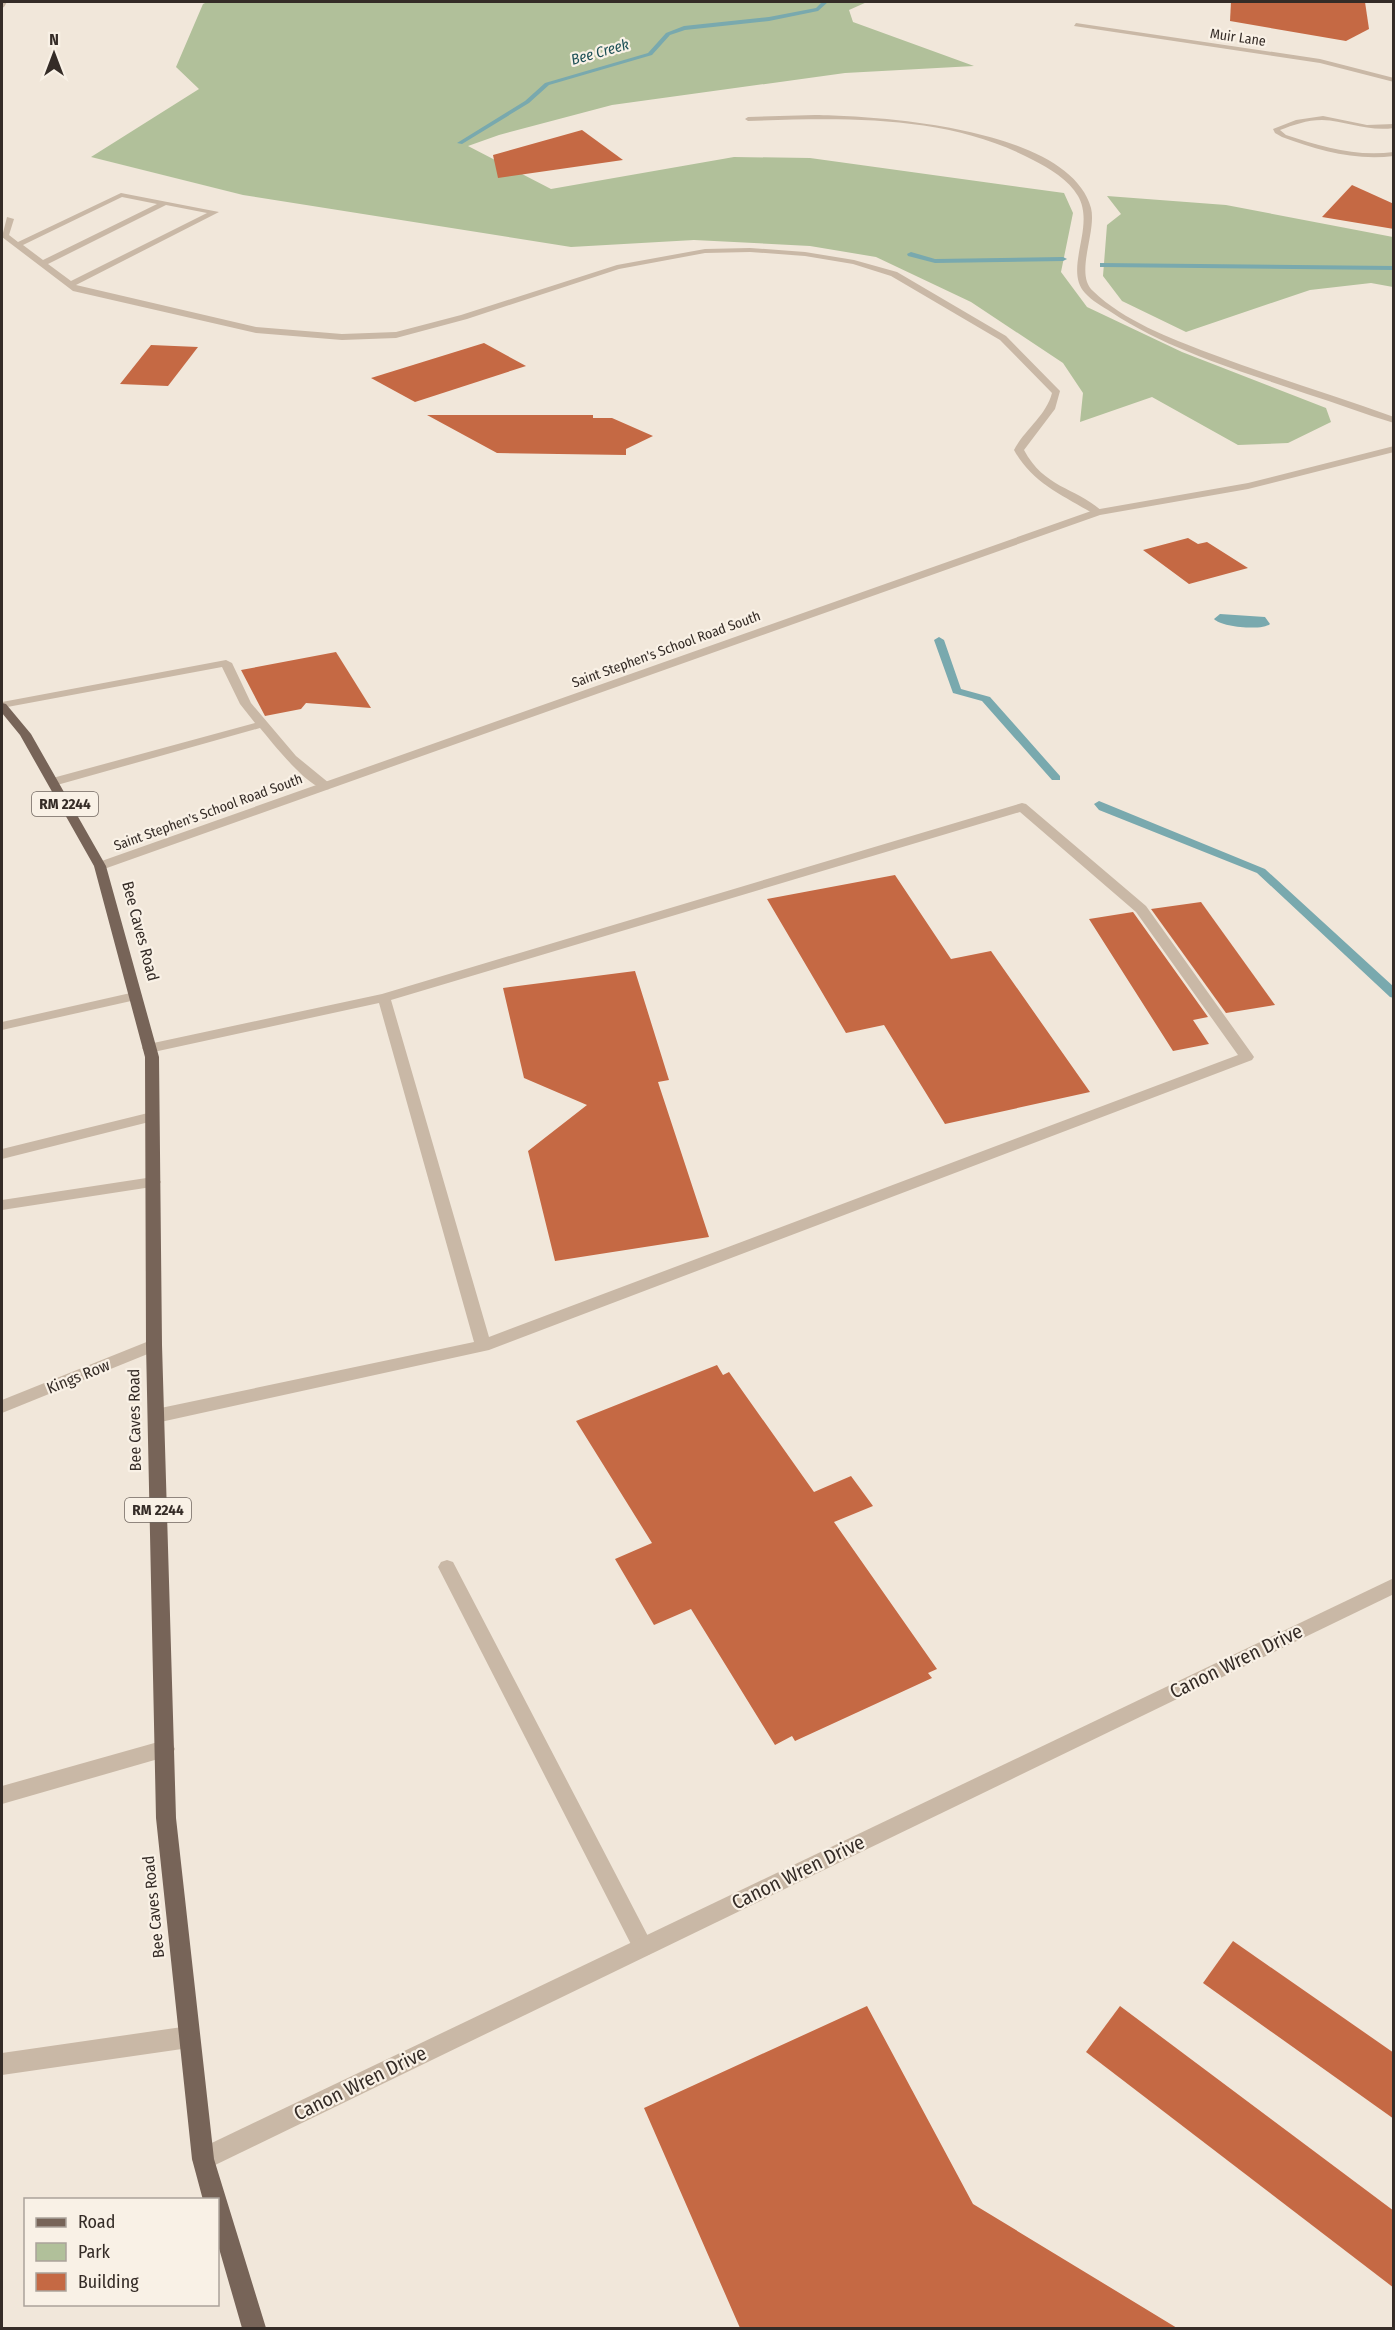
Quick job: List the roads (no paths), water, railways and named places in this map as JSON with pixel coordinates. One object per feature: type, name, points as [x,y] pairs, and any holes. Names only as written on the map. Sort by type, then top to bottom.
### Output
[{"type":"main road","name":"Bee Caves Road","points":[[2,705],[25,734],[100,866],[152,1057],[154,1345],[166,1818],[203,2159],[215,2198]]},
{"type":"main road","points":[[219,2211],[254,2328]]},
{"type":"street","points":[[2,6],[4,2]]},
{"type":"street","name":"Muir Lane","points":[[1076,25],[1320,61],[1394,80]]},
{"type":"street","points":[[748,119],[824,117],[900,120],[953,129],[1024,152],[1059,172],[1074,185],[1083,199],[1089,215],[1082,267],[1083,279],[1085,288],[1096,297],[1142,327],[1179,344],[1394,420]]},
{"type":"street","points":[[1394,133],[1323,118],[1295,122],[1276,129],[1284,136],[1354,156],[1375,158],[1394,154]]},
{"type":"street","points":[[1383,129],[1394,126]]},
{"type":"street","points":[[17,245],[121,195],[215,212],[70,285]]},
{"type":"street","points":[[42,264],[165,203]]},
{"type":"street","points":[[10,219],[5,236],[76,289],[256,330],[342,337],[396,335],[464,317],[617,267],[705,251],[750,250],[805,254],[854,262],[894,274],[1003,338],[1057,393],[1055,403],[1023,440],[1020,450],[1032,472],[1098,512]]},
{"type":"street","name":"Saint Stephen's School Road South","points":[[100,866],[1098,512],[1248,486],[1394,449]]},
{"type":"street","points":[[2,705],[226,663],[246,704],[292,759],[325,786]]},
{"type":"street","points":[[53,782],[263,724]]},
{"type":"street","points":[[149,1048],[384,998],[1022,807],[1141,909],[1247,1057],[483,1346],[156,1416]]},
{"type":"street","points":[[2,1026],[135,996]]},
{"type":"street","points":[[384,998],[483,1346]]},
{"type":"street","points":[[2,1154],[152,1117]]},
{"type":"street","points":[[2,1204],[153,1182]]},
{"type":"street","name":"Kings Row","points":[[2,1407],[154,1345]]},
{"type":"street","points":[[447,1567],[643,1947]]},
{"type":"street","name":"Canon Wren Drive","points":[[203,2159],[1394,1585]]},
{"type":"street","points":[[2,1795],[165,1749]]},
{"type":"street","points":[[2,2064],[189,2037]]},
{"type":"water","points":[[1220,614],[1265,617],[1270,624],[1251,628],[1233,626],[1214,619]]},
{"type":"waterway","name":"Bee Creek","points":[[460,143],[527,102],[547,84],[650,54],[668,34],[684,28],[769,19],[818,9],[825,2]]},
{"type":"waterway","points":[[911,254],[935,261],[1063,259]]},
{"type":"waterway","points":[[1103,265],[1394,268]]},
{"type":"waterway","points":[[939,640],[957,691],[986,699],[1056,778]]},
{"type":"waterway","points":[[1099,804],[1103,808],[1261,871],[1394,994]]}]
